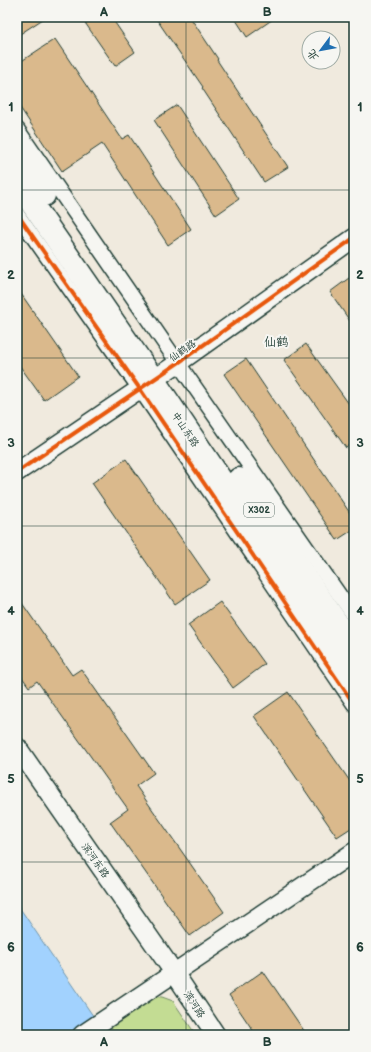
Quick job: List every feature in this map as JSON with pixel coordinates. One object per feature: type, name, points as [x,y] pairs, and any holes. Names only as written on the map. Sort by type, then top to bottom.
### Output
[{"type":"main road","name":"中山东路","points":[[17,156],[354,677]]},
{"type":"main road","name":"中山东路","points":[[17,182],[159,376],[354,648]]},
{"type":"street","points":[[17,129],[159,376],[354,704]]},
{"type":"street","points":[[17,214],[159,376],[354,616]]},
{"type":"street","name":"仙鹤路","points":[[17,472],[159,376],[354,238]]},
{"type":"street","name":"滨河东路","points":[[17,747],[175,974]]},
{"type":"street","points":[[82,1035],[126,1007],[354,852]]},
{"type":"street","name":"滨河路","points":[[175,974],[216,1035]]},
{"type":"green space","points":[[151,996],[162,997],[173,1001],[196,1035],[106,1035],[102,1029]]},
{"type":"water","points":[[17,904],[106,1035],[17,1035]]},
{"type":"building","points":[[17,17],[46,17],[17,36]]},
{"type":"building","points":[[81,17],[111,17],[135,52],[115,66]]},
{"type":"building","points":[[155,17],[190,17],[288,167],[264,182],[202,88],[203,87]]},
{"type":"building","points":[[234,17],[276,17],[247,37]]},
{"type":"building","points":[[55,39],[122,139],[129,135],[191,229],[168,245],[102,144],[62,171],[17,103],[17,64]]},
{"type":"building","points":[[177,105],[239,199],[216,215],[154,120]]},
{"type":"building","points":[[349,278],[354,286],[354,327],[330,292]]},
{"type":"building","points":[[17,288],[78,376],[44,400],[17,362]]},
{"type":"building","points":[[306,344],[354,411],[354,442],[346,448],[284,360]]},
{"type":"building","points":[[246,359],[354,519],[354,529],[337,540],[224,374]]},
{"type":"building","points":[[126,459],[210,580],[175,604],[92,483]]},
{"type":"building","points":[[17,596],[72,675],[81,669],[154,773],[136,786],[224,912],[190,936],[110,822],[128,809],[37,681],[29,687],[17,670]]},
{"type":"building","points":[[220,602],[265,664],[233,688],[188,625]]},
{"type":"building","points":[[288,692],[354,787],[354,826],[337,837],[254,716]]},
{"type":"building","points":[[263,971],[307,1035],[256,1035],[229,995]]},
{"type":"cycle path","points":[[17,214],[140,389],[354,704]]},
{"type":"cycle path","points":[[17,472],[178,363],[354,238]]},
{"type":"district","name":"仙鹤","points":[[276,342]]}]
